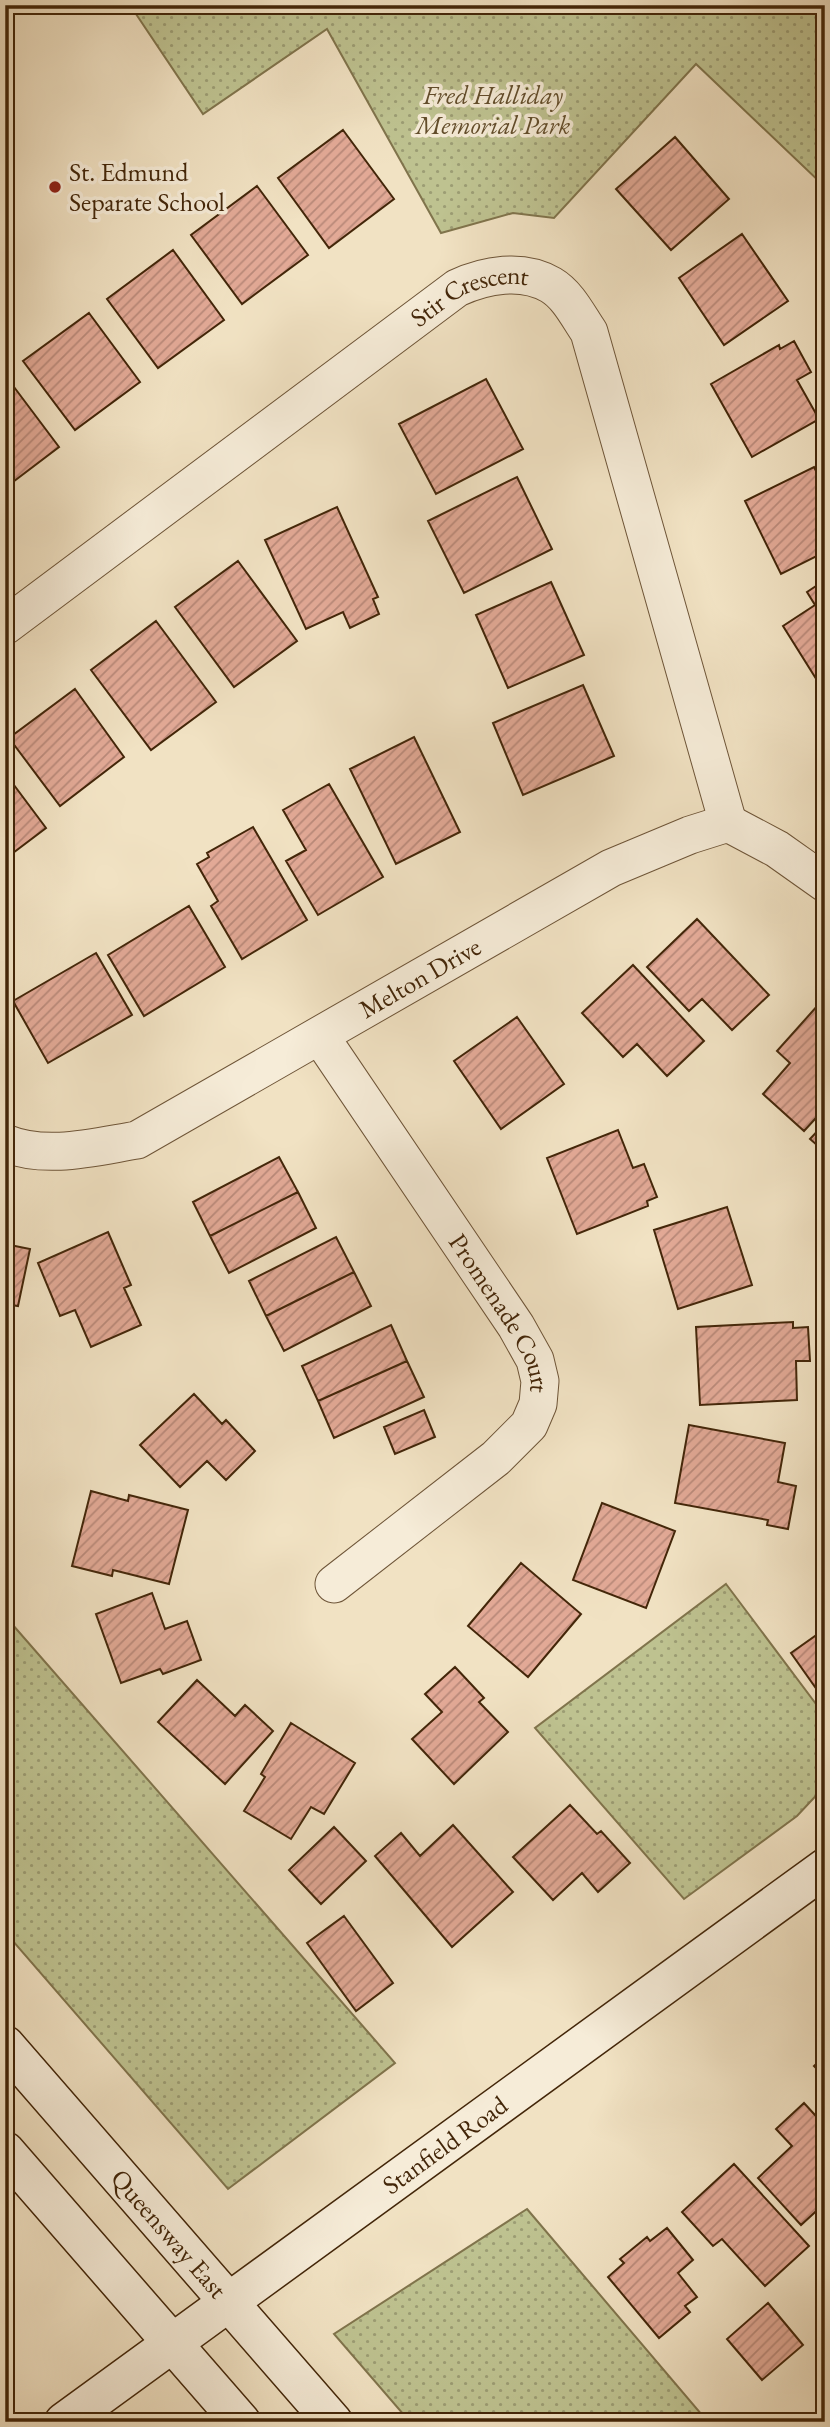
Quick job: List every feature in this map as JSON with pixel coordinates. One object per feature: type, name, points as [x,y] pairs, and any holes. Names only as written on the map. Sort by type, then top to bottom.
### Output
[{"type":"street","name":"Stir Crescent","points":[[5,626],[457,288],[479,277],[530,277],[551,286],[567,300],[589,332],[728,822]]},
{"type":"street","points":[[728,822],[777,849],[825,883]]},
{"type":"street","name":"Melton Drive","points":[[5,1143],[24,1151],[78,1150],[137,1140],[611,868],[728,822]]},
{"type":"street","name":"Promenade Court","points":[[320,1035],[516,1326],[535,1360],[540,1381],[534,1415],[523,1433],[496,1458],[334,1584]]},
{"type":"street","name":"Stanfield Road","points":[[64,2422],[825,1868]]},
{"type":"street","name":"Queensway East","points":[[5,2045],[333,2422]]},
{"type":"street","points":[[5,2151],[241,2422]]},
{"type":"green space","name":"Fred Halliday Memorial Park","points":[[130,5],[825,5],[825,187],[696,64],[554,218],[513,213],[441,233],[327,29],[203,114]]},
{"type":"green space","points":[[726,1584],[825,1716],[825,1786],[797,1816],[684,1899],[535,1728]]},
{"type":"green space","points":[[5,1616],[395,2063],[228,2189],[5,1932]]},
{"type":"green space","points":[[527,2209],[708,2422],[410,2422],[334,2334]]},
{"type":"building","points":[[343,130],[394,199],[329,248],[278,178]]},
{"type":"building","points":[[675,137],[729,199],[671,250],[616,189]]},
{"type":"building","points":[[257,186],[308,255],[242,304],[191,235]]},
{"type":"building","points":[[742,234],[788,301],[724,345],[679,278]]},
{"type":"building","points":[[173,250],[224,320],[158,368],[107,299]]},
{"type":"building","points":[[89,313],[140,382],[75,430],[23,361]]},
{"type":"building","points":[[794,341],[811,372],[797,380],[819,419],[752,457],[711,384],[779,345],[780,349]]},
{"type":"building","points":[[5,375],[59,447],[5,488]]},
{"type":"building","points":[[486,379],[523,449],[436,494],[399,424]]},
{"type":"building","points":[[814,467],[825,489],[825,552],[781,574],[745,501]]},
{"type":"building","points":[[517,477],[552,549],[464,593],[428,521]]},
{"type":"building","points":[[337,507],[378,597],[373,599],[379,614],[350,628],[343,612],[306,629],[265,540]]},
{"type":"building","points":[[238,561],[297,641],[234,687],[175,607]]},
{"type":"building","points":[[825,580],[825,693],[783,626],[815,605],[807,592]]},
{"type":"building","points":[[551,582],[584,655],[508,688],[476,615]]},
{"type":"building","points":[[156,621],[216,702],[151,750],[91,670]]},
{"type":"building","points":[[583,685],[614,756],[523,795],[493,723]]},
{"type":"building","points":[[75,689],[124,757],[60,806],[9,738]]},
{"type":"building","points":[[414,737],[460,832],[396,864],[350,769]]},
{"type":"building","points":[[5,773],[46,828],[5,859]]},
{"type":"building","points":[[329,784],[383,877],[318,915],[286,861],[306,850],[283,810]]},
{"type":"building","points":[[253,827],[307,920],[242,959],[211,906],[218,901],[197,864],[209,857],[207,853]]},
{"type":"building","points":[[189,906],[225,967],[144,1016],[108,955]]},
{"type":"building","points":[[697,919],[769,995],[732,1030],[702,999],[689,1011],[647,967]]},
{"type":"building","points":[[96,953],[132,1015],[48,1063],[13,1001]]},
{"type":"building","points":[[633,965],[704,1041],[667,1076],[637,1044],[623,1057],[582,1013]]},
{"type":"building","points":[[819,1004],[825,1009],[825,1108],[804,1131],[763,1094],[790,1063],[777,1051]]},
{"type":"building","points":[[517,1017],[564,1084],[501,1129],[454,1061]]},
{"type":"building","points":[[825,1123],[825,1152],[810,1139]]},
{"type":"building","points":[[618,1130],[633,1168],[644,1164],[657,1197],[647,1201],[648,1206],[577,1234],[547,1158]]},
{"type":"building","points":[[279,1157],[298,1192],[210,1236],[193,1202]]},
{"type":"building","points":[[298,1192],[316,1228],[229,1273],[210,1236]]},
{"type":"building","points":[[727,1207],[752,1285],[678,1309],[654,1230]]},
{"type":"building","points":[[108,1232],[131,1285],[124,1288],[141,1325],[91,1347],[75,1310],[60,1316],[38,1263]]},
{"type":"building","points":[[336,1237],[354,1272],[266,1316],[249,1281]]},
{"type":"building","points":[[5,1244],[30,1249],[18,1306],[5,1304]]},
{"type":"building","points":[[354,1272],[371,1306],[284,1351],[266,1316]]},
{"type":"building","points":[[793,1322],[793,1328],[808,1327],[810,1361],[796,1361],[797,1400],[700,1405],[696,1327]]},
{"type":"building","points":[[391,1325],[407,1361],[318,1401],[302,1366]]},
{"type":"building","points":[[407,1361],[424,1397],[334,1438],[318,1401]]},
{"type":"building","points":[[194,1394],[222,1424],[226,1420],[255,1451],[226,1480],[207,1461],[180,1487],[140,1445]]},
{"type":"building","points":[[424,1410],[435,1437],[395,1454],[384,1427]]},
{"type":"building","points":[[689,1425],[785,1443],[778,1482],[796,1486],[788,1529],[767,1525],[768,1520],[675,1503]]},
{"type":"building","points":[[91,1491],[128,1501],[129,1495],[188,1510],[169,1584],[113,1570],[112,1576],[72,1566]]},
{"type":"building","points":[[602,1503],[675,1531],[646,1608],[573,1580]]},
{"type":"building","points":[[521,1563],[581,1614],[528,1677],[468,1626]]},
{"type":"building","points":[[152,1593],[165,1629],[187,1621],[201,1660],[163,1674],[160,1669],[121,1683],[96,1614]]},
{"type":"building","points":[[825,1629],[825,1701],[791,1653]]},
{"type":"building","points":[[455,1667],[484,1698],[479,1702],[508,1732],[454,1784],[412,1739],[442,1712],[425,1694]]},
{"type":"building","points":[[197,1680],[235,1716],[245,1705],[273,1731],[225,1784],[158,1722]]},
{"type":"building","points":[[291,1723],[355,1763],[324,1814],[311,1807],[291,1839],[244,1811],[265,1777],[261,1774]]},
{"type":"building","points":[[570,1805],[597,1834],[601,1831],[630,1863],[598,1892],[582,1873],[553,1900],[513,1857]]},
{"type":"building","points":[[453,1825],[513,1892],[452,1947],[375,1856],[401,1833],[420,1856]]},
{"type":"building","points":[[334,1827],[366,1861],[321,1904],[289,1870]]},
{"type":"building","points":[[344,1916],[393,1983],[356,2011],[307,1943]]},
{"type":"building","points":[[825,2056],[825,2077],[814,2066]]},
{"type":"building","points":[[804,2103],[825,2126],[825,2203],[801,2225],[758,2178],[792,2146],[776,2129]]},
{"type":"building","points":[[734,2164],[809,2246],[765,2286],[722,2239],[713,2246],[682,2212]]},
{"type":"building","points":[[667,2228],[693,2260],[678,2273],[697,2297],[685,2306],[690,2312],[659,2338],[608,2277],[624,2263],[620,2259],[647,2237],[650,2241]]},
{"type":"building","points":[[768,2303],[803,2345],[762,2380],[727,2339]]},
{"type":"place","name":"St. Edmund Separate School","points":[[55,187]]}]
